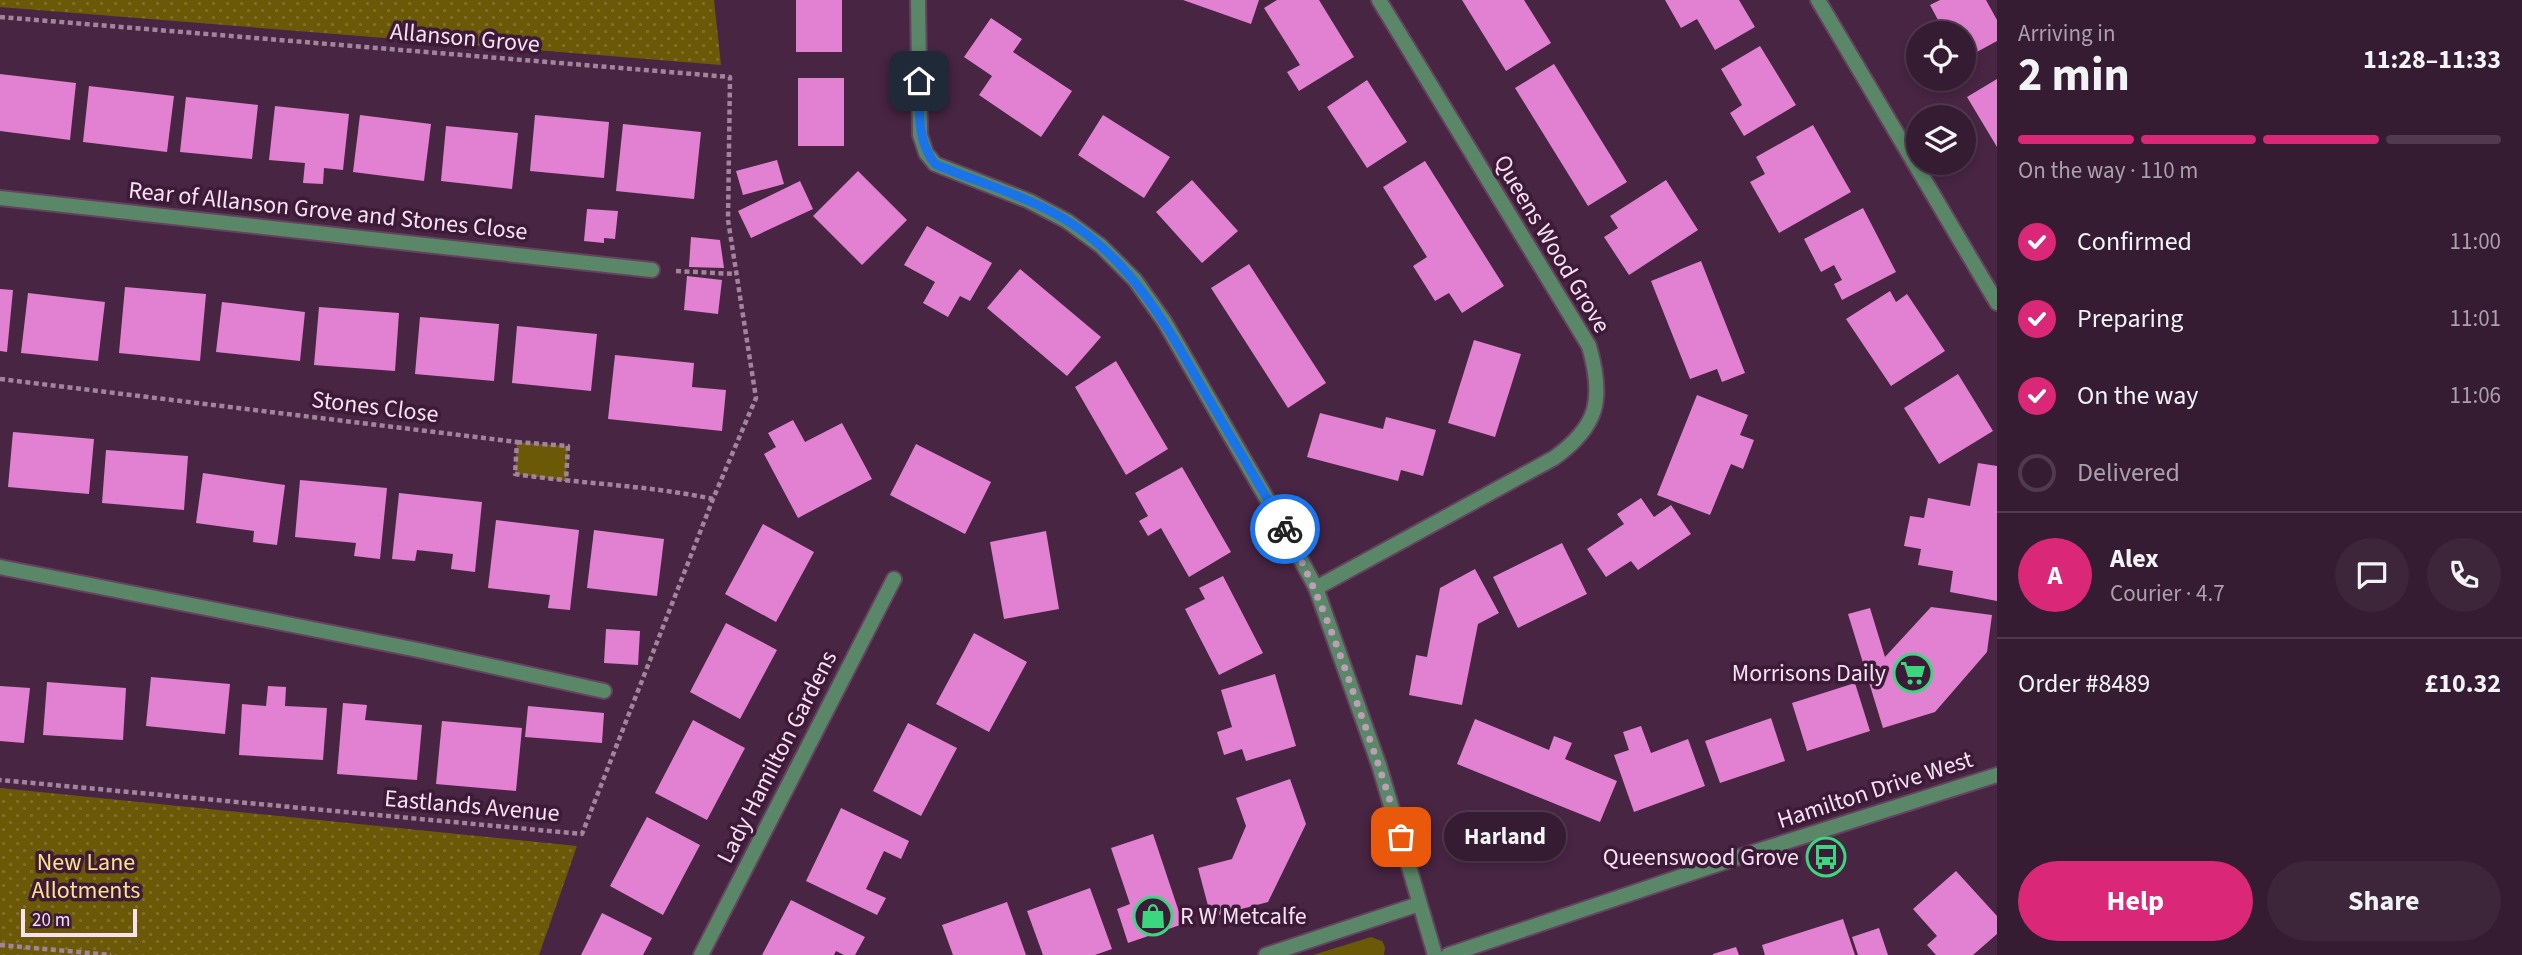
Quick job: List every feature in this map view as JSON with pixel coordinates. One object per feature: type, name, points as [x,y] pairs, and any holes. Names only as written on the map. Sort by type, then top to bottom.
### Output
[{"type":"street","points":[[918,0],[920,135],[926,153],[935,164],[1030,201],[1067,221],[1101,246],[1135,280],[1171,333],[1286,532],[1316,588],[1379,765],[1435,955]]},
{"type":"street","name":"Queens Wood Grove","points":[[1316,588],[1554,458],[1574,444],[1588,426],[1598,401],[1597,372],[1589,346],[1379,0]]},
{"type":"street","points":[[1818,0],[1992,285],[1997,303]]},
{"type":"street","name":"Rear of Allanson Grove and Stones Close","points":[[0,198],[652,270]]},
{"type":"street","points":[[0,567],[422,651],[604,691]]},
{"type":"street","name":"Lady Hamilton Gardens","points":[[701,955],[894,579]]},
{"type":"street","name":"Hamilton Drive West","points":[[1448,955],[1764,849],[1997,775]]},
{"type":"street","points":[[1266,955],[1419,904]]},
{"type":"path","name":"Allanson Grove","points":[[0,18],[730,77],[727,220],[735,274]]},
{"type":"path","points":[[517,442],[515,474],[687,493],[712,499],[756,398],[735,274],[652,270]]},
{"type":"path","name":"Stones Close","points":[[0,379],[568,446],[566,481]]},
{"type":"path","name":"Eastlands Avenue","points":[[0,780],[582,834],[712,499]]},
{"type":"path","points":[[0,945],[111,955]]},
{"type":"green space","points":[[0,0],[714,0],[721,65],[0,7]]},
{"type":"green space","points":[[517,442],[568,446],[566,481],[515,474]]},
{"type":"green space","name":"New Lane Allotments","points":[[0,788],[577,846],[539,955],[0,955]]},
{"type":"green space","points":[[1371,937],[1382,941],[1385,947],[1384,955],[1313,955]]},
{"type":"building","points":[[796,0],[842,0],[842,52],[796,52]]},
{"type":"building","points":[[1183,0],[1259,0],[1251,24]]},
{"type":"building","points":[[1277,0],[1319,0],[1354,57],[1299,91],[1287,72],[1300,65],[1264,8]]},
{"type":"building","points":[[1462,0],[1524,0],[1551,43],[1506,71]]},
{"type":"building","points":[[1665,0],[1739,0],[1755,27],[1715,50],[1697,19],[1681,28]]},
{"type":"building","points":[[1940,0],[1986,0],[1997,20],[1997,41],[1976,52],[1976,21],[1939,21],[1930,5]]},
{"type":"building","points":[[991,18],[1022,39],[1013,52],[1072,91],[1041,137],[979,95],[992,76],[964,57]]},
{"type":"building","points":[[1760,46],[1796,105],[1744,136],[1730,113],[1742,105],[1721,69]]},
{"type":"building","points":[[1554,64],[1627,182],[1588,206],[1515,88]]},
{"type":"building","points":[[0,74],[76,83],[70,140],[0,131]]},
{"type":"building","points":[[798,78],[844,78],[844,146],[798,146]]},
{"type":"building","points":[[1997,79],[1997,147],[1976,112],[1976,105],[1972,105],[1967,97]]},
{"type":"building","points":[[1367,80],[1407,142],[1367,168],[1327,107]]},
{"type":"building","points":[[89,86],[174,96],[167,152],[83,142]]},
{"type":"building","points":[[186,97],[258,105],[252,159],[180,152]]},
{"type":"building","points":[[275,106],[349,114],[343,170],[324,168],[323,184],[303,183],[305,163],[269,160]]},
{"type":"building","points":[[360,115],[431,124],[424,181],[353,172]]},
{"type":"building","points":[[535,115],[609,122],[604,178],[530,171]]},
{"type":"building","points":[[1103,115],[1170,157],[1144,198],[1078,155]]},
{"type":"building","points":[[623,124],[701,132],[694,199],[616,191]]},
{"type":"building","points":[[1813,125],[1851,192],[1779,233],[1750,182],[1765,174],[1756,157]]},
{"type":"building","points":[[446,126],[518,133],[512,189],[441,181]]},
{"type":"building","points":[[777,160],[784,184],[743,195],[736,171]]},
{"type":"building","points":[[1425,161],[1504,286],[1462,313],[1449,293],[1435,301],[1413,266],[1427,257],[1383,187]]},
{"type":"building","points":[[858,171],[907,220],[862,265],[813,216]]},
{"type":"building","points":[[1192,180],[1238,231],[1202,263],[1156,212]]},
{"type":"building","points":[[1666,180],[1698,230],[1629,275],[1604,237],[1618,228],[1610,216]]},
{"type":"building","points":[[800,181],[813,209],[751,238],[738,211]]},
{"type":"building","points":[[1863,208],[1896,272],[1842,300],[1834,284],[1842,280],[1834,265],[1821,272],[1804,239]]},
{"type":"building","points":[[587,209],[618,211],[615,239],[604,238],[604,243],[584,241]]},
{"type":"building","points":[[927,226],[992,263],[970,301],[960,296],[948,317],[923,303],[935,282],[904,265]]},
{"type":"building","points":[[691,237],[720,240],[724,268],[689,267]]},
{"type":"building","points":[[1701,261],[1745,373],[1722,382],[1717,369],[1690,379],[1651,281]]},
{"type":"building","points":[[1249,264],[1326,383],[1288,408],[1211,288]]},
{"type":"building","points":[[1020,269],[1101,337],[1067,376],[987,308]]},
{"type":"building","points":[[687,276],[722,280],[718,314],[684,310]]},
{"type":"building","points":[[125,287],[206,294],[200,361],[119,353]]},
{"type":"building","points":[[0,289],[13,290],[7,352],[0,351]]},
{"type":"building","points":[[1890,291],[1896,302],[1907,294],[1945,351],[1891,386],[1846,319]]},
{"type":"building","points":[[28,293],[105,302],[98,361],[21,353]]},
{"type":"building","points":[[222,302],[305,312],[300,361],[216,352]]},
{"type":"building","points":[[319,307],[399,313],[395,371],[314,365]]},
{"type":"building","points":[[420,317],[499,324],[494,381],[415,374]]},
{"type":"building","points":[[517,326],[597,334],[591,391],[512,383]]},
{"type":"building","points":[[1474,340],[1521,354],[1495,437],[1448,423]]},
{"type":"building","points":[[615,355],[694,363],[692,387],[726,390],[722,431],[608,419]]},
{"type":"building","points":[[1116,361],[1168,449],[1126,475],[1075,387]]},
{"type":"building","points":[[1958,374],[1993,431],[1939,464],[1904,408]]},
{"type":"building","points":[[1697,395],[1748,415],[1740,435],[1754,440],[1743,469],[1731,464],[1710,515],[1657,495]]},
{"type":"building","points":[[1320,413],[1383,429],[1386,417],[1436,430],[1423,476],[1401,470],[1398,481],[1307,457]]},
{"type":"building","points":[[793,420],[805,442],[842,423],[872,479],[798,518],[764,454],[776,447],[768,433]]},
{"type":"building","points":[[13,432],[94,439],[89,494],[8,487]]},
{"type":"building","points":[[916,444],[991,482],[965,534],[890,495]]},
{"type":"building","points":[[106,450],[188,456],[184,510],[102,503]]},
{"type":"building","points":[[1978,463],[1997,466],[1997,601],[1950,592],[1953,571],[1918,565],[1921,549],[1904,546],[1910,516],[1924,518],[1928,498],[1970,506]]},
{"type":"building","points":[[1182,467],[1231,552],[1189,577],[1161,528],[1148,536],[1139,521],[1148,516],[1135,493]]},
{"type":"building","points":[[203,473],[285,485],[277,545],[253,542],[254,531],[196,523]]},
{"type":"building","points":[[300,480],[387,488],[380,559],[354,556],[356,543],[295,537]]},
{"type":"building","points":[[399,493],[482,502],[475,572],[451,569],[453,554],[417,550],[415,561],[392,559]]},
{"type":"building","points":[[1641,498],[1654,517],[1671,505],[1691,534],[1638,570],[1631,561],[1606,577],[1587,549],[1624,524],[1617,514]]},
{"type":"building","points":[[496,520],[579,530],[570,610],[548,608],[550,595],[488,588]]},
{"type":"building","points":[[763,524],[814,552],[776,622],[725,594]]},
{"type":"building","points":[[594,530],[664,539],[657,596],[587,588]]},
{"type":"building","points":[[1046,531],[1059,609],[1004,619],[990,542]]},
{"type":"building","points":[[1562,543],[1587,594],[1518,628],[1493,577]]},
{"type":"building","points":[[1475,569],[1499,613],[1478,624],[1462,705],[1409,695],[1416,655],[1427,657],[1440,588]]},
{"type":"building","points":[[1223,576],[1263,653],[1219,675],[1185,609],[1205,599],[1199,588]]},
{"type":"building","points":[[1931,607],[1992,615],[1987,652],[1935,712],[1883,728],[1848,614],[1870,608],[1885,657]]},
{"type":"building","points":[[726,623],[777,650],[740,719],[690,692]]},
{"type":"building","points":[[606,629],[640,631],[638,665],[604,663]]},
{"type":"building","points":[[974,633],[1027,662],[989,732],[936,704]]},
{"type":"building","points":[[1275,674],[1296,746],[1246,761],[1242,749],[1224,755],[1217,732],[1232,727],[1221,690]]},
{"type":"building","points":[[151,677],[230,684],[225,734],[146,726]]},
{"type":"building","points":[[47,682],[126,688],[123,740],[43,735]]},
{"type":"building","points":[[1855,683],[1870,731],[1807,751],[1792,703]]},
{"type":"building","points":[[0,686],[30,688],[24,743],[0,741]]},
{"type":"building","points":[[268,686],[286,687],[285,706],[327,708],[323,760],[239,755],[242,704],[266,706]]},
{"type":"building","points":[[343,703],[367,705],[365,720],[422,725],[417,780],[337,774]]},
{"type":"building","points":[[528,706],[604,713],[602,743],[525,737]]},
{"type":"building","points":[[1771,718],[1785,761],[1720,783],[1705,741]]},
{"type":"building","points":[[1475,719],[1549,750],[1554,736],[1572,743],[1565,759],[1617,781],[1600,822],[1457,764]]},
{"type":"building","points":[[693,720],[745,748],[707,820],[655,793]]},
{"type":"building","points":[[442,721],[522,728],[516,791],[436,784]]},
{"type":"building","points":[[908,723],[957,748],[921,816],[873,791]]},
{"type":"building","points":[[1641,726],[1651,753],[1688,739],[1705,786],[1634,812],[1614,755],[1629,750],[1623,732]]},
{"type":"building","points":[[1290,779],[1306,824],[1268,902],[1211,917],[1198,868],[1232,859],[1246,826],[1236,798]]},
{"type":"building","points":[[841,808],[909,841],[901,859],[884,851],[866,889],[886,898],[877,915],[806,881]]},
{"type":"building","points":[[647,817],[700,845],[663,915],[610,886]]},
{"type":"building","points":[[1153,834],[1183,924],[1128,943],[1117,909],[1130,904],[1111,848]]},
{"type":"building","points":[[1956,871],[1997,916],[1997,934],[1973,955],[1936,955],[1927,945],[1937,936],[1913,909]]},
{"type":"building","points":[[1090,888],[1112,949],[1095,955],[1043,955],[1027,911]]},
{"type":"building","points":[[791,900],[865,937],[855,955],[844,955],[836,951],[834,955],[762,955]]},
{"type":"building","points":[[1007,902],[1026,955],[953,955],[942,925]]},
{"type":"building","points":[[602,913],[652,938],[643,955],[581,955]]},
{"type":"building","points":[[1843,919],[1855,955],[1765,955],[1762,945]]},
{"type":"building","points":[[1879,928],[1888,955],[1858,955],[1852,937]]},
{"type":"building","points":[[1736,947],[1739,955],[1713,955],[1713,954]]},
{"type":"way so far","points":[[1285,529],[1316,588],[1334,635],[1401,837]]},
{"type":"place","name":"Morrisons Daily","points":[[1913,673]]},
{"type":"place","name":"Harland","points":[[1401,837]]},
{"type":"place","name":"Queenswood Grove","points":[[1826,857]]},
{"type":"place","name":"R W Metcalfe","points":[[1153,916]]},
{"type":"route","points":[[919,81],[920,135],[926,153],[935,164],[1030,201],[1067,221],[1101,246],[1135,280],[1164,321],[1285,529]]}]
